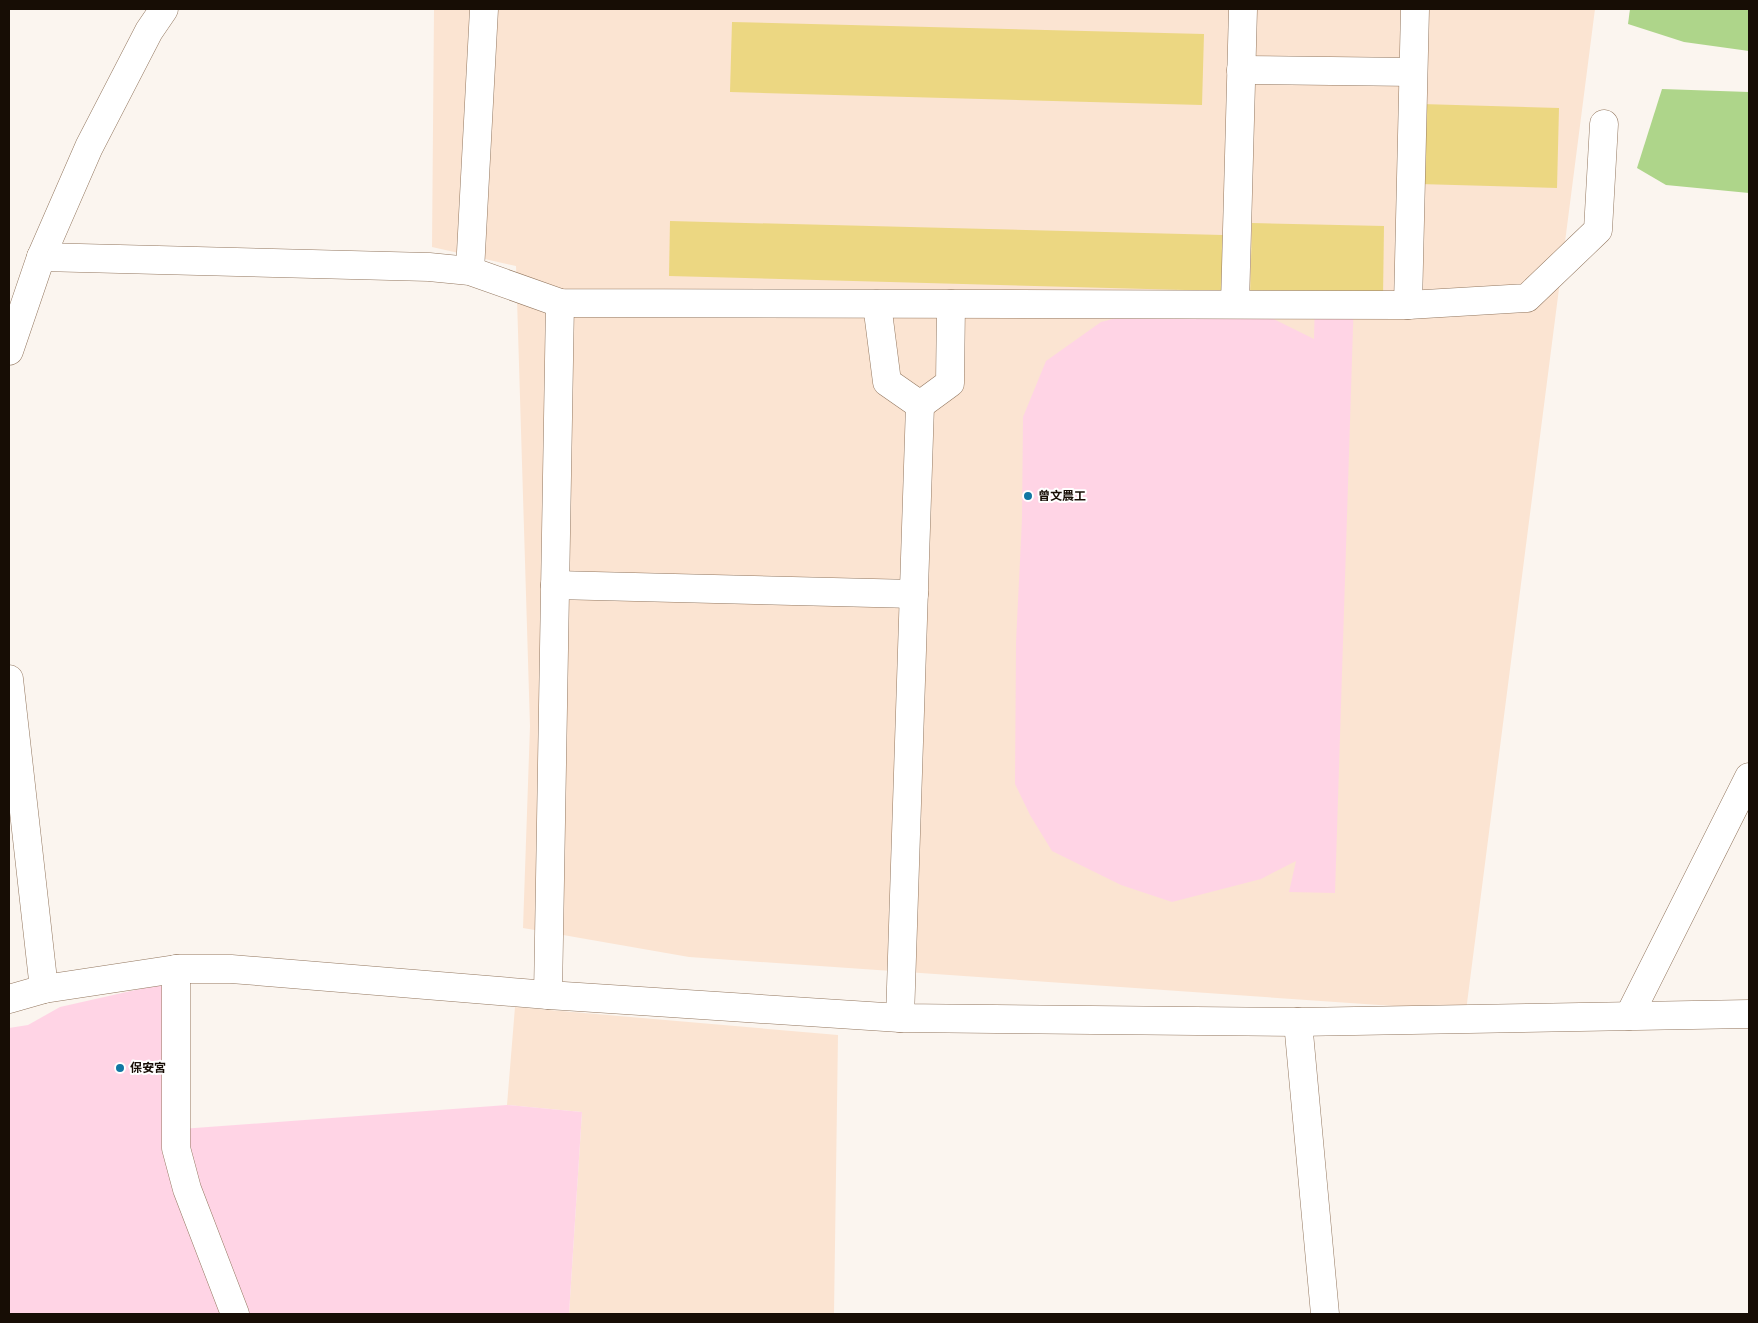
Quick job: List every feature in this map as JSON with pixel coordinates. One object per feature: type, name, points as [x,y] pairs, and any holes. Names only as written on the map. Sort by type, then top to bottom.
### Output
[{"type":"street","points":[[9,351],[41,257],[90,147],[149,32],[164,9]]},
{"type":"street","points":[[470,271],[484,9]]},
{"type":"street","points":[[1235,304],[1243,9]]},
{"type":"street","points":[[1408,305],[1415,9]]},
{"type":"street","points":[[1241,70],[1413,72]]},
{"type":"street","points":[[41,257],[429,267],[470,271],[560,303],[1408,305],[1527,298],[1598,230],[1604,124]]},
{"type":"street","points":[[548,995],[560,303]]},
{"type":"street","points":[[877,304],[887,382],[920,405]]},
{"type":"street","points":[[920,405],[950,383],[951,304]]},
{"type":"street","points":[[900,1018],[920,405]]},
{"type":"street","points":[[555,585],[914,594]]},
{"type":"street","points":[[9,679],[44,989]]},
{"type":"street","points":[[1629,1016],[1749,776]]},
{"type":"street","points":[[176,969],[176,1148],[187,1189],[235,1314]]},
{"type":"street","points":[[9,999],[44,989],[176,969],[231,969],[548,995],[900,1018],[1298,1022],[1749,1014]]},
{"type":"street","points":[[1298,1022],[1325,1314]]},
{"type":"shaded area","name":"曾文農工","points":[[434,9],[1595,9],[1466,1011],[689,957],[523,928],[530,726],[516,266],[432,247]]},
{"type":"shaded area","points":[[1630,9],[1749,9],[1749,51],[1684,42],[1628,24]]},
{"type":"shaded area","points":[[1662,89],[1749,92],[1749,193],[1666,185],[1637,168]]},
{"type":"shaded area","points":[[1315,295],[1354,296],[1335,893],[1289,892],[1296,861],[1261,879],[1172,902],[1121,885],[1052,851],[1030,815],[1015,784],[1016,642],[1022,519],[1023,417],[1046,361],[1101,322],[1186,300],[1253,309],[1314,339]]},
{"type":"shaded area","points":[[175,981],[181,1129],[507,1105],[582,1112],[569,1314],[9,1314],[9,1028],[28,1025],[60,1007]]},
{"type":"shaded area","points":[[515,1007],[838,1035],[834,1314],[569,1314],[582,1112],[507,1105]]},
{"type":"building","points":[[732,22],[1204,34],[1202,105],[730,92]]},
{"type":"building","points":[[1421,104],[1559,108],[1557,188],[1419,184]]},
{"type":"building","points":[[670,221],[1223,235],[1222,291],[669,276]]},
{"type":"building","points":[[1252,223],[1384,226],[1383,299],[1250,296]]},
{"type":"place","name":"曾文農工","points":[[1028,496]]},
{"type":"place","name":"保安宮","points":[[120,1068]]}]
